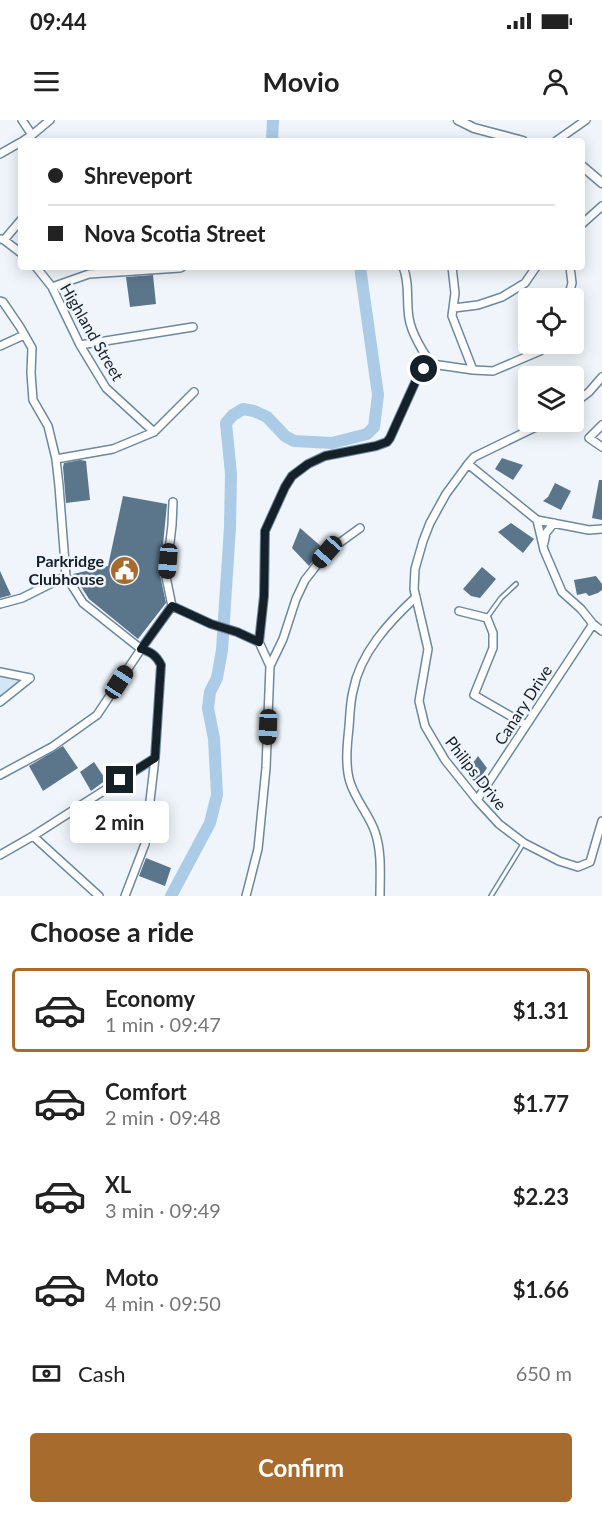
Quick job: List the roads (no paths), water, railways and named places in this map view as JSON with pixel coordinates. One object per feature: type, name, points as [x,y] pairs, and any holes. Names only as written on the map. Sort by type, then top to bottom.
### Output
[{"type":"street","points":[[22,120],[32,135]]},
{"type":"street","points":[[27,138],[50,120]]},
{"type":"street","points":[[458,120],[474,128],[512,138]]},
{"type":"street","points":[[560,138],[586,120]]},
{"type":"street","points":[[0,154],[18,143]]},
{"type":"street","points":[[585,169],[602,183]]},
{"type":"street","points":[[585,221],[602,206]]},
{"type":"street","points":[[18,223],[2,240],[18,251]]},
{"type":"street","name":"Highland Street","points":[[38,270],[52,287],[80,345],[106,388],[154,432]]},
{"type":"street","points":[[52,287],[89,274],[150,270]]},
{"type":"street","points":[[404,270],[409,321],[424,354],[432,364]]},
{"type":"street","points":[[452,270],[455,292],[453,316],[473,370]]},
{"type":"street","points":[[454,308],[478,305],[502,297],[525,283],[535,270]]},
{"type":"street","points":[[570,270],[571,288]]},
{"type":"street","points":[[0,301],[3,302],[32,348],[33,400],[48,426],[56,459],[66,576],[83,603],[141,649],[150,651],[161,665],[155,758],[145,844],[125,896]]},
{"type":"street","points":[[80,345],[193,327]]},
{"type":"street","points":[[0,346],[24,335]]},
{"type":"street","points":[[270,666],[259,642],[264,596],[265,531],[292,476],[308,464],[325,456],[362,450],[387,442],[418,376],[432,364],[493,371],[533,354]]},
{"type":"street","points":[[584,396],[602,377]]},
{"type":"street","points":[[56,459],[113,449],[154,432],[194,392]]},
{"type":"street","points":[[602,424],[589,438],[602,447]]},
{"type":"street","points":[[525,432],[474,457],[468,464],[537,520],[589,530],[602,529]]},
{"type":"street","name":"Philips Drive","points":[[468,464],[446,494],[430,523],[414,579],[428,649],[419,701],[425,726],[445,760],[477,800],[498,824],[524,843],[559,861],[578,867],[590,862],[602,821]]},
{"type":"street","points":[[0,775],[52,747],[97,715],[172,606],[166,577],[173,502]]},
{"type":"street","points":[[537,520],[543,546],[562,592],[602,631]]},
{"type":"street","points":[[543,546],[546,533],[554,524]]},
{"type":"street","points":[[246,896],[258,849],[266,768],[270,666],[283,639],[305,580],[327,552],[360,528]]},
{"type":"street","points":[[0,604],[22,598],[66,576]]},
{"type":"street","points":[[380,896],[375,830],[357,800],[349,781],[347,739],[353,690],[360,666],[379,635],[416,597]]},
{"type":"street","points":[[172,606],[259,642]]},
{"type":"street","points":[[459,611],[487,618],[492,633],[493,648],[474,695],[526,725]]},
{"type":"street","name":"Canary Drive","points":[[477,800],[593,624]]},
{"type":"street","points":[[0,672],[30,678],[0,702]]},
{"type":"street","points":[[0,855],[155,758]]},
{"type":"street","points":[[33,836],[99,896]]},
{"type":"lane","points":[[487,618],[501,598],[516,584]]},
{"type":"lane","points":[[491,896],[524,843]]},
{"type":"waterway","points":[[272,138],[273,120]]},
{"type":"waterway","points":[[171,896],[210,823],[217,795],[214,739],[208,708],[210,692],[217,678],[222,650],[230,527],[231,474],[226,423],[243,409],[254,411],[267,417],[285,436],[294,441],[332,443],[367,434],[374,427],[378,395],[360,270]]},
{"type":"place","name":"Parkridge Clubhouse","points":[[125,570]]}]
